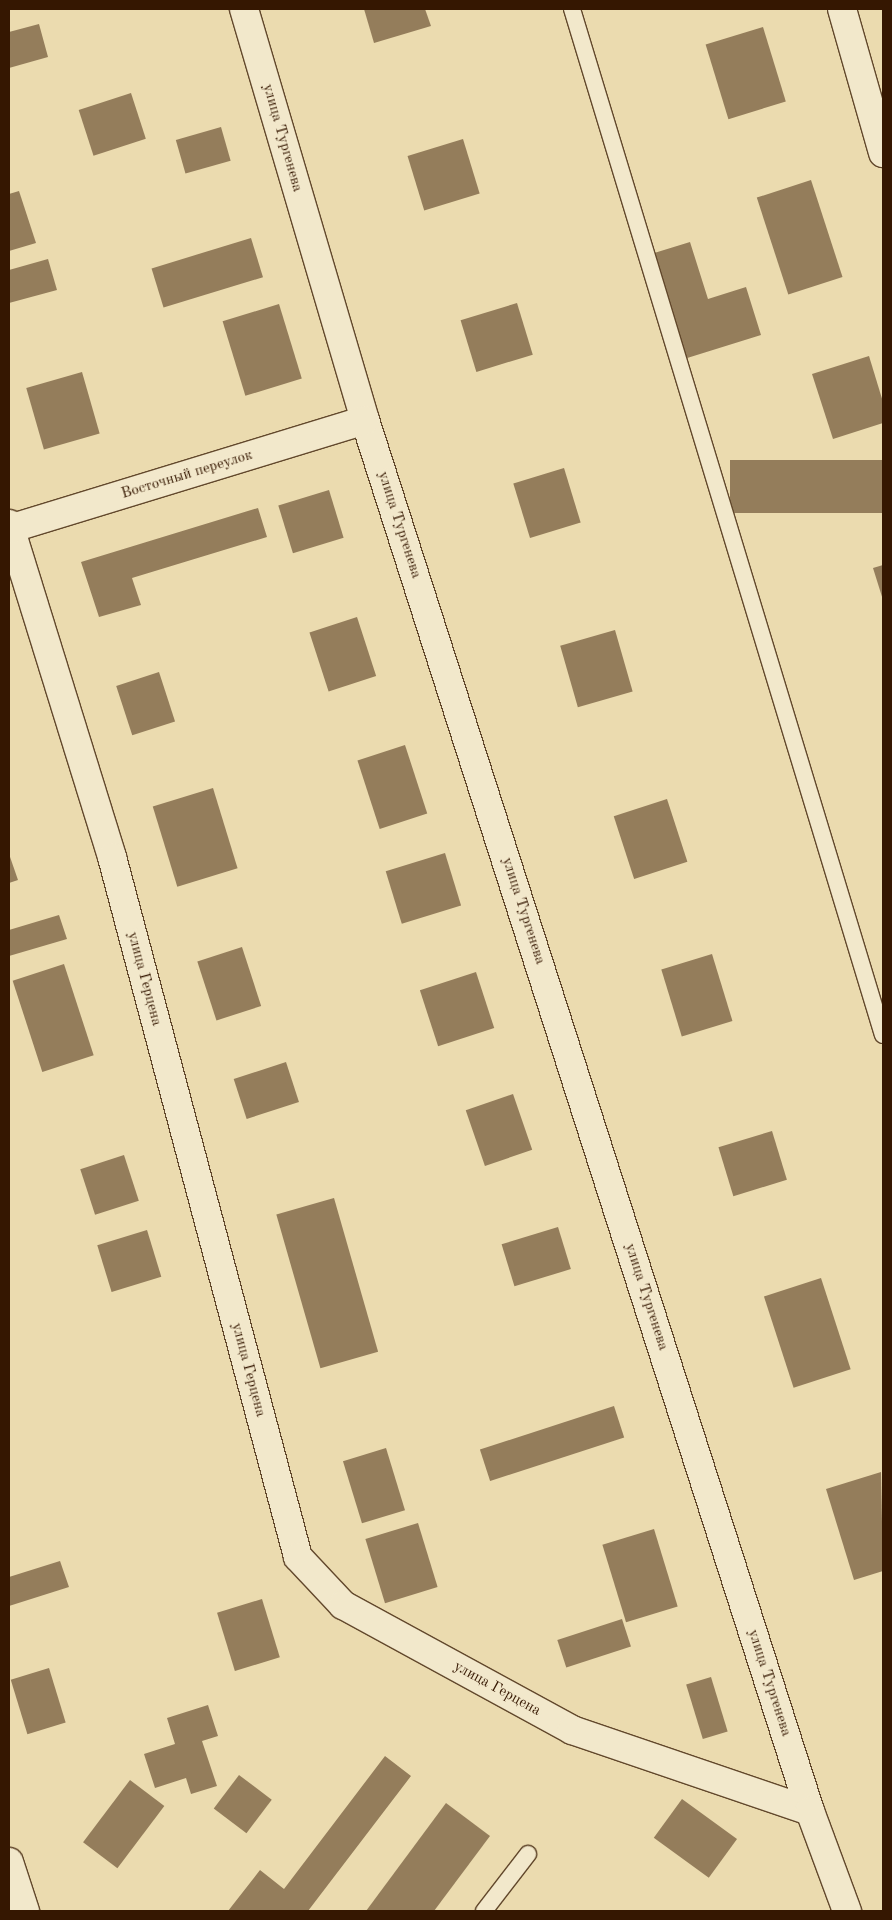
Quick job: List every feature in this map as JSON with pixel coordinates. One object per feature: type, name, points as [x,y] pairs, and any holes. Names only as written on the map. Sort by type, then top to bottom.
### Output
[{"type":"street","name":"улица Тургенева","points":[[244,9],[366,420],[810,1811]]},
{"type":"street","points":[[842,9],[883,153]]},
{"type":"street","name":"Восточный переулок","points":[[9,528],[366,420]]},
{"type":"street","name":"улица Герцена","points":[[9,528],[112,858],[298,1557],[343,1605],[572,1730],[810,1811]]},
{"type":"street","points":[[810,1811],[847,1911]]},
{"type":"street","points":[[9,1862],[25,1911]]},
{"type":"lane","points":[[572,9],[883,1035]]},
{"type":"lane","points":[[484,1911],[528,1854]]},
{"type":"building","points":[[364,9],[425,9],[431,26],[374,43]]},
{"type":"building","points":[[39,24],[48,57],[9,68],[9,32]]},
{"type":"building","points":[[763,27],[786,102],[728,119],[706,45]]},
{"type":"building","points":[[131,93],[146,139],[94,156],[79,110]]},
{"type":"building","points":[[221,127],[231,161],[185,174],[176,140]]},
{"type":"building","points":[[463,139],[480,194],[424,210],[408,156]]},
{"type":"building","points":[[811,180],[843,277],[788,295],[757,198]]},
{"type":"building","points":[[19,191],[36,243],[9,251],[9,194]]},
{"type":"building","points":[[251,238],[263,277],[164,308],[152,268]]},
{"type":"building","points":[[690,242],[708,299],[746,287],[761,335],[684,359],[651,254]]},
{"type":"building","points":[[48,259],[57,290],[9,303],[9,270]]},
{"type":"building","points":[[517,303],[533,355],[476,372],[461,320]]},
{"type":"building","points":[[279,304],[302,379],[245,396],[223,321]]},
{"type":"building","points":[[869,356],[883,402],[883,423],[833,439],[812,374]]},
{"type":"building","points":[[82,372],[100,434],[44,450],[26,388]]},
{"type":"building","points":[[730,460],[883,460],[883,513],[730,513]]},
{"type":"building","points":[[564,468],[581,523],[530,538],[513,483]]},
{"type":"building","points":[[329,490],[344,538],[293,553],[278,505]]},
{"type":"building","points":[[258,508],[267,537],[132,578],[141,605],[99,617],[81,562]]},
{"type":"building","points":[[883,565],[883,600],[873,568]]},
{"type":"building","points":[[357,617],[376,676],[329,691],[309,632]]},
{"type":"building","points":[[615,630],[633,692],[578,707],[560,646]]},
{"type":"building","points":[[159,672],[175,721],[132,735],[116,686]]},
{"type":"building","points":[[405,745],[427,813],[380,829],[357,760]]},
{"type":"building","points":[[213,788],[238,868],[177,887],[153,806]]},
{"type":"building","points":[[667,799],[687,862],[634,879],[614,816]]},
{"type":"building","points":[[445,853],[461,906],[402,924],[386,871]]},
{"type":"building","points":[[9,854],[18,880],[9,883]]},
{"type":"building","points":[[59,915],[67,939],[9,956],[9,930]]},
{"type":"building","points":[[242,947],[261,1006],[216,1020],[197,962]]},
{"type":"building","points":[[712,954],[732,1021],[682,1036],[661,969]]},
{"type":"building","points":[[64,964],[94,1055],[42,1072],[13,981]]},
{"type":"building","points":[[476,972],[494,1028],[438,1046],[420,990]]},
{"type":"building","points":[[286,1062],[299,1102],[247,1119],[234,1079]]},
{"type":"building","points":[[513,1094],[532,1150],[485,1166],[466,1110]]},
{"type":"building","points":[[772,1131],[787,1180],[733,1196],[718,1147]]},
{"type":"building","points":[[124,1155],[139,1201],[95,1215],[80,1169]]},
{"type":"building","points":[[334,1198],[378,1352],[320,1368],[276,1215]]},
{"type":"building","points":[[558,1227],[571,1269],[514,1286],[502,1244]]},
{"type":"building","points":[[147,1230],[161,1277],[112,1292],[97,1245]]},
{"type":"building","points":[[821,1278],[851,1369],[794,1388],[764,1297]]},
{"type":"building","points":[[614,1406],[624,1437],[490,1481],[480,1450]]},
{"type":"building","points":[[386,1448],[405,1510],[362,1523],[343,1461]]},
{"type":"building","points":[[881,1472],[883,1571],[854,1580],[826,1489]]},
{"type":"building","points":[[418,1523],[438,1587],[385,1603],[365,1539]]},
{"type":"building","points":[[654,1529],[678,1606],[626,1622],[602,1545]]},
{"type":"building","points":[[60,1561],[69,1587],[9,1606],[9,1577]]},
{"type":"building","points":[[262,1599],[280,1657],[235,1671],[217,1613]]},
{"type":"building","points":[[622,1619],[631,1647],[566,1668],[557,1640]]},
{"type":"building","points":[[49,1668],[66,1723],[27,1734],[11,1680]]},
{"type":"building","points":[[711,1677],[728,1732],[703,1739],[686,1685]]},
{"type":"building","points":[[208,1705],[218,1736],[202,1741],[217,1786],[191,1794],[186,1778],[155,1788],[144,1754],[175,1744],[167,1718]]},
{"type":"building","points":[[385,1756],[411,1776],[308,1911],[228,1911],[260,1870],[284,1889]]},
{"type":"building","points":[[239,1775],[272,1800],[246,1833],[214,1809]]},
{"type":"building","points":[[130,1780],[164,1806],[117,1868],[83,1842]]},
{"type":"building","points":[[682,1799],[737,1839],[709,1878],[654,1838]]},
{"type":"building","points":[[446,1803],[490,1836],[434,1911],[366,1911]]}]
